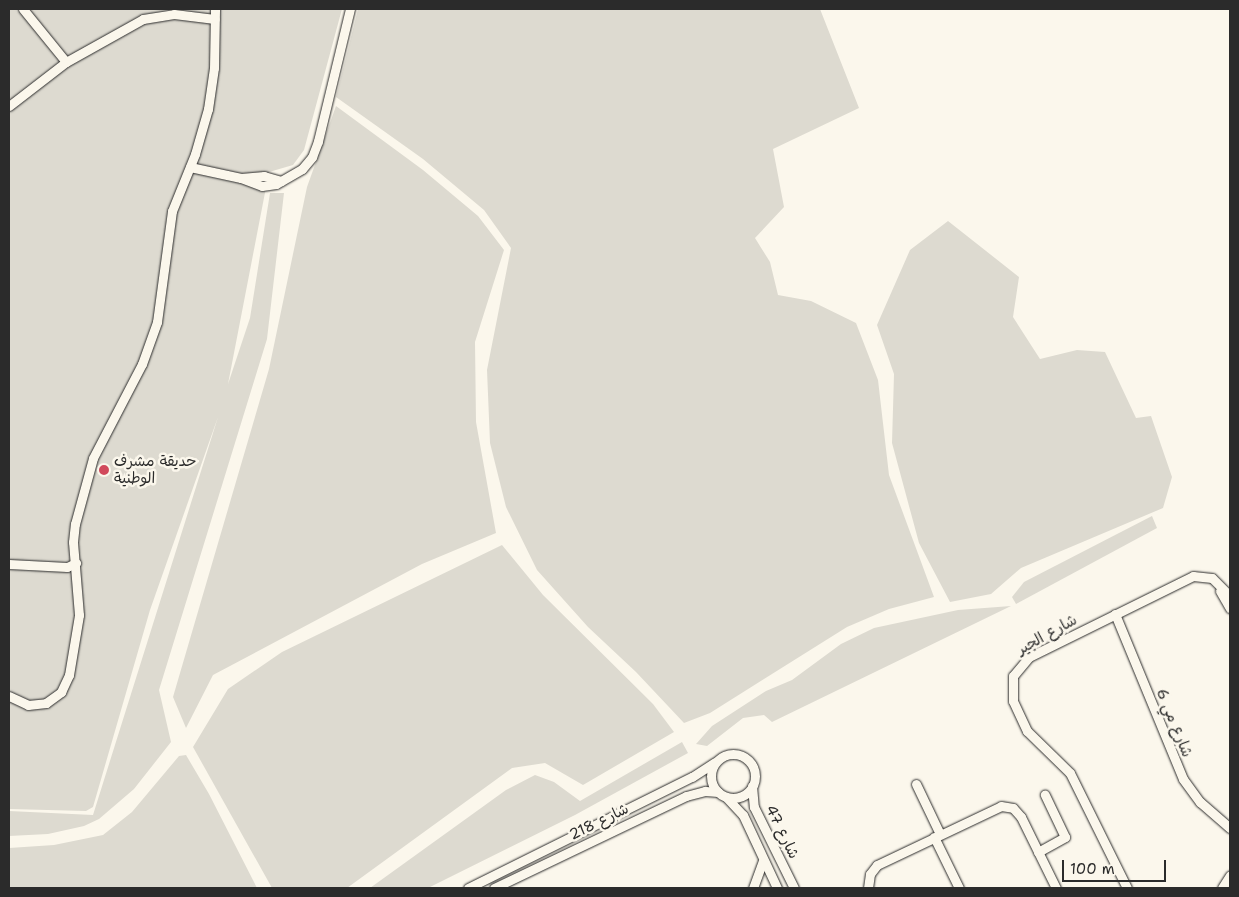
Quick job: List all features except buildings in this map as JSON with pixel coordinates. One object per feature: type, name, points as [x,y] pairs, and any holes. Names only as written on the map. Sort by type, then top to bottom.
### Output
[{"type":"street","points":[[23,9],[66,62]]},
{"type":"street","points":[[9,696],[19,703],[37,705],[54,698],[66,684],[79,615],[74,530],[89,470],[153,336],[161,300],[172,211],[190,167],[211,95],[215,9]]},
{"type":"street","points":[[190,167],[241,178],[262,186],[281,182],[302,169],[314,152],[350,9]]},
{"type":"street","points":[[9,106],[66,62],[143,19],[174,14],[215,19]]},
{"type":"street","points":[[9,564],[67,567],[76,563]]},
{"type":"street","name":"شارع الجير","points":[[1127,888],[1073,779],[1061,762],[1031,736],[1011,693],[1013,676],[1022,662],[1186,579],[1208,576],[1222,584],[1230,596]]},
{"type":"street","points":[[1186,579],[1211,584],[1222,593],[1230,608]]},
{"type":"street","name":"شارع مي 6","points":[[1115,614],[1183,779],[1206,808],[1230,828]]},
{"type":"street","points":[[468,888],[698,774],[715,762],[725,755],[744,757],[753,767],[752,786],[738,797],[721,794],[710,774],[715,762]]},
{"type":"street","points":[[916,784],[959,888]]},
{"type":"street","name":"شارع 47","points":[[752,786],[754,807],[794,888]]},
{"type":"street","name":"شارع 218","points":[[494,888],[686,796],[704,791],[721,794]]},
{"type":"street","name":"شارع 47","points":[[721,794],[743,815],[777,888]]},
{"type":"street","points":[[1038,852],[1065,836],[1045,795]]},
{"type":"street","points":[[868,888],[870,874],[877,865],[995,807],[1007,806],[1018,812],[1056,888]]},
{"type":"street","points":[[753,888],[763,861]]},
{"type":"street","points":[[1222,888],[1230,875]]},
{"type":"shaded area","name":"حديقة مشرف الوطنية","points":[[9,9],[342,9],[304,150],[293,165],[269,172],[228,384],[250,318],[270,193],[284,193],[267,339],[159,690],[171,742],[134,789],[99,819],[84,826],[48,834],[9,836],[9,811],[93,815],[218,417],[150,610],[93,807],[86,811],[9,809]]},
{"type":"shaded area","points":[[358,9],[820,9],[859,108],[773,149],[784,207],[755,238],[770,262],[778,295],[811,301],[856,323],[878,380],[889,475],[934,597],[889,609],[847,627],[710,713],[684,723],[636,672],[588,627],[537,570],[506,507],[490,443],[487,370],[511,248],[484,210],[423,159],[336,97]]},
{"type":"shaded area","points":[[336,106],[423,170],[478,216],[504,250],[475,342],[476,422],[496,533],[422,564],[213,675],[186,728],[173,697],[269,369],[307,187]]},
{"type":"shaded area","points":[[948,221],[1019,277],[1013,317],[1040,359],[1077,350],[1105,352],[1136,418],[1151,416],[1172,477],[1163,508],[1021,568],[991,594],[950,602],[919,543],[892,443],[894,374],[877,325],[910,250]]},
{"type":"shaded area","points":[[1152,516],[1157,528],[1016,604],[1012,597],[1024,582]]},
{"type":"shaded area","points":[[502,545],[543,595],[653,704],[674,732],[583,785],[545,763],[512,768],[347,888],[272,888],[193,747],[228,689],[282,652]]},
{"type":"shaded area","points":[[1011,606],[772,722],[764,715],[743,718],[707,746],[696,744],[712,726],[766,691],[792,680],[841,644],[874,628],[958,610]]},
{"type":"shaded area","points":[[682,742],[688,753],[575,815],[428,888],[370,888],[506,790],[535,775],[554,782],[580,801]]},
{"type":"shaded area","points":[[186,755],[209,794],[257,888],[9,888],[9,848],[54,845],[103,835],[132,812],[179,756]]},
{"type":"place","name":"حديقة مشرف الوطنية","points":[[104,470]]}]
